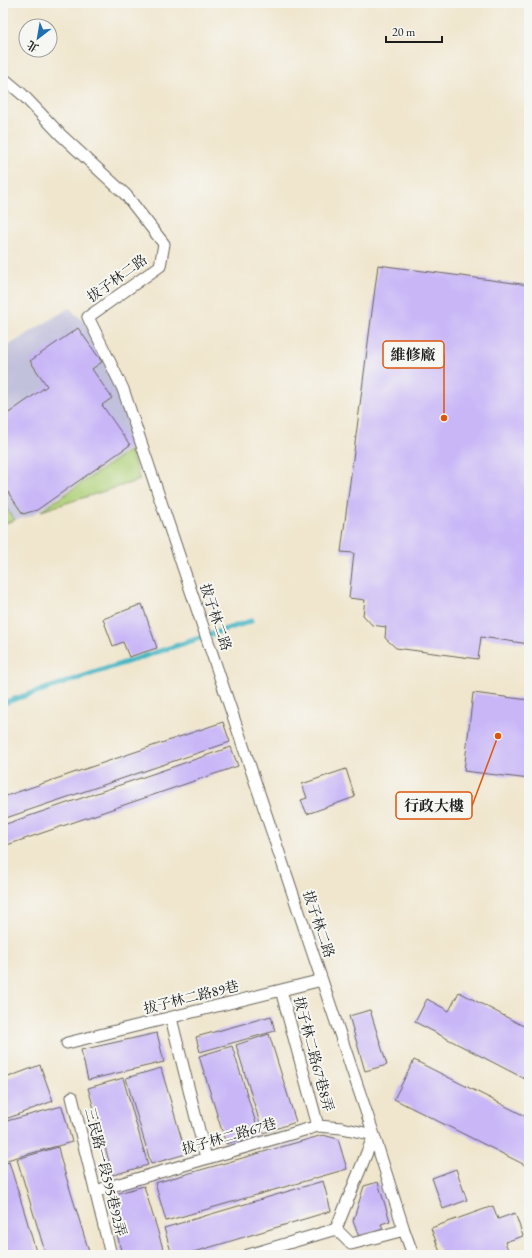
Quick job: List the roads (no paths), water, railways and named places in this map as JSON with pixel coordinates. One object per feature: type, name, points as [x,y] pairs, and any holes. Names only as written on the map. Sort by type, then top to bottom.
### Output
[{"type":"lane","name":"拔子林二路","points":[[3,78],[22,94],[61,135],[126,195],[164,244],[160,266],[88,317],[123,389],[374,1135],[404,1230],[414,1255]]},
{"type":"lane","name":"拔子林二路89巷","points":[[67,1043],[322,980]]},
{"type":"lane","name":"拔子林二路67巷8弄","points":[[281,990],[318,1126]]},
{"type":"lane","points":[[171,1018],[206,1158]]},
{"type":"lane","name":"三民路一段595巷92弄","points":[[72,1097],[111,1255]]},
{"type":"lane","name":"拔子林二路67巷","points":[[95,1191],[318,1126],[342,1128],[374,1135]]},
{"type":"lane","points":[[336,1229],[374,1135]]},
{"type":"lane","points":[[336,1229],[351,1244],[404,1230]]},
{"type":"lane","points":[[248,1255],[336,1229]]},
{"type":"waterway","points":[[3,703],[251,621]]},
{"type":"place","name":"維修廠","points":[[444,418]]},
{"type":"place","name":"行政大樓","points":[[498,736]]}]
